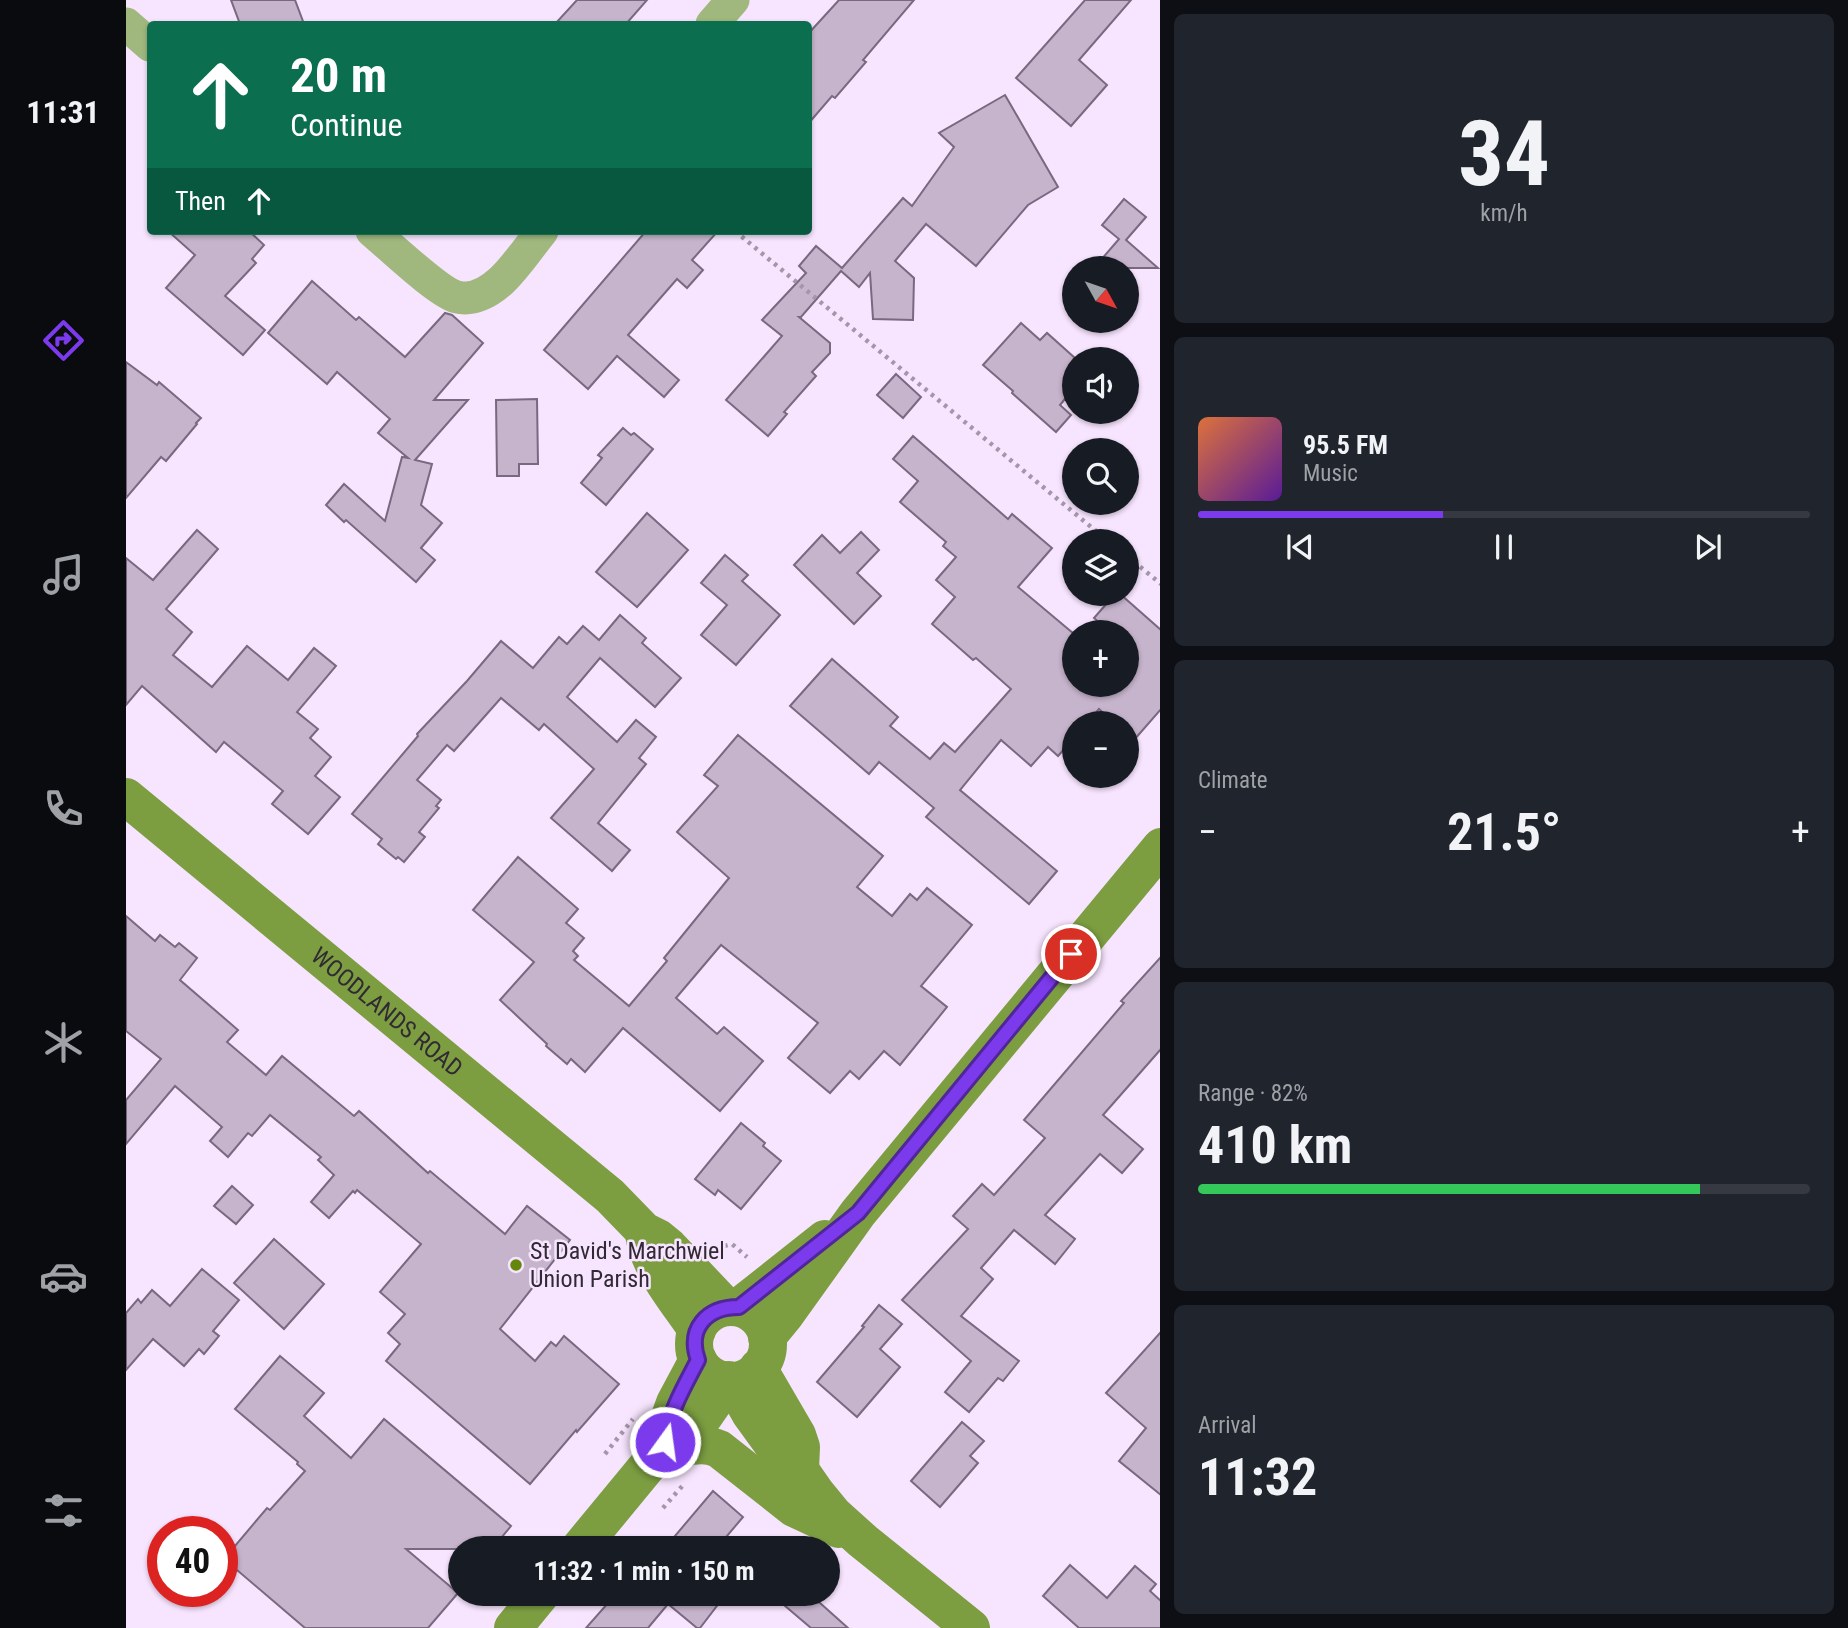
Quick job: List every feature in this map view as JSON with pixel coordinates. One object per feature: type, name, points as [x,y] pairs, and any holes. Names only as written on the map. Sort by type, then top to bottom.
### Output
[{"type":"street","points":[[715,21],[733,0]]},
{"type":"street","points":[[126,24],[147,42]]},
{"type":"street","points":[[377,235],[441,289],[456,297],[470,298],[486,292],[502,280],[539,235]]},
{"type":"street","name":"WOODLANDS ROAD","points":[[126,797],[610,1196],[644,1231],[646,1248],[653,1263],[731,1346],[797,1434],[801,1447],[800,1470],[834,1514],[863,1541]]},
{"type":"street","points":[[590,1536],[660,1450],[676,1403],[858,1213],[1160,847]]},
{"type":"street","points":[[660,1450],[703,1444],[719,1449],[794,1508],[863,1541],[971,1628]]},
{"type":"street","points":[[513,1628],[531,1606]]},
{"type":"path","points":[[740,235],[1094,529]]},
{"type":"path","points":[[1139,566],[1160,584]]},
{"type":"path","points":[[605,1454],[637,1415]]},
{"type":"building","points":[[231,0],[295,0],[303,21],[239,21]]},
{"type":"building","points":[[577,0],[647,0],[629,21],[558,21]]},
{"type":"building","points":[[839,0],[914,0],[863,60],[866,62],[835,98],[832,96],[812,119],[812,30]]},
{"type":"building","points":[[1085,0],[1131,0],[1079,60],[1107,85],[1071,126],[1016,78]]},
{"type":"building","points":[[1005,95],[1058,187],[1028,205],[976,266],[926,224],[895,261],[914,278],[913,320],[873,319],[870,273],[859,287],[841,271],[799,317],[830,343],[830,353],[812,372],[816,376],[784,412],[787,414],[768,436],[726,400],[782,336],[762,320],[806,273],[799,266],[816,246],[842,268],[903,198],[912,206],[954,147],[939,133]]},
{"type":"building","points":[[1124,199],[1146,217],[1126,240],[1158,268],[1139,268],[1139,256],[1104,256],[1119,239],[1102,225]]},
{"type":"building","points":[[172,235],[253,235],[264,245],[252,259],[256,263],[225,296],[265,330],[243,355],[166,288],[195,255]]},
{"type":"building","points":[[643,235],[714,235],[692,260],[703,270],[687,288],[677,279],[628,335],[679,380],[664,397],[617,356],[588,389],[544,350]]},
{"type":"building","points":[[312,281],[356,320],[359,317],[405,357],[445,313],[452,315],[483,343],[434,400],[468,400],[415,460],[432,464],[421,505],[442,523],[421,548],[435,560],[416,582],[326,505],[344,484],[385,521],[402,457],[408,458],[378,433],[390,419],[337,372],[327,384],[268,333]]},
{"type":"building","points":[[1021,323],[1040,340],[1047,333],[1063,347],[1060,405],[1063,424],[1056,432],[983,365]]},
{"type":"building","points":[[126,362],[157,385],[159,382],[201,418],[166,461],[161,457],[126,498]]},
{"type":"building","points":[[896,374],[921,397],[903,418],[877,395]]},
{"type":"building","points":[[537,399],[538,464],[519,464],[519,476],[497,476],[496,400]]},
{"type":"building","points":[[623,428],[631,435],[634,433],[653,449],[606,505],[581,483],[602,458],[598,455]]},
{"type":"building","points":[[913,436],[1008,519],[1012,514],[1052,548],[1018,587],[1062,624],[1062,697],[1139,697],[1139,620],[1096,620],[1094,618],[1105,606],[1134,606],[1160,629],[1160,710],[1139,734],[1139,711],[1062,711],[1062,752],[1058,756],[1048,747],[1031,766],[1001,740],[960,790],[1057,871],[1029,904],[926,817],[934,808],[879,762],[869,774],[790,706],[832,659],[898,717],[890,726],[930,759],[944,743],[955,752],[1011,689],[932,624],[955,597],[936,580],[956,557],[943,546],[946,542],[900,502],[918,481],[893,459]]},
{"type":"building","points":[[647,513],[688,550],[637,607],[596,572]]},
{"type":"building","points":[[197,530],[218,549],[166,609],[192,632],[173,655],[212,687],[247,646],[288,680],[314,648],[336,666],[297,712],[318,729],[310,738],[331,757],[315,776],[340,797],[308,834],[272,804],[283,791],[224,742],[216,752],[142,686],[126,705],[126,558],[153,580]]},
{"type":"building","points":[[861,532],[879,550],[857,573],[881,596],[854,624],[794,565],[822,535],[840,553]]},
{"type":"building","points":[[725,555],[748,575],[742,581],[780,615],[736,665],[701,635],[727,605],[701,583]]},
{"type":"building","points":[[620,615],[646,638],[642,643],[681,678],[655,707],[600,658],[567,697],[617,742],[636,720],[656,737],[639,758],[646,764],[598,823],[630,850],[612,871],[551,818],[594,769],[544,724],[539,730],[501,698],[454,751],[447,745],[417,780],[441,800],[436,806],[439,808],[419,832],[425,837],[404,862],[378,844],[382,839],[352,814],[417,734],[501,641],[533,668],[559,637],[567,644],[583,626],[599,640]]},
{"type":"building","points":[[738,735],[883,856],[857,887],[892,916],[910,894],[917,900],[927,888],[972,925],[921,986],[947,1007],[900,1065],[884,1051],[859,1079],[850,1071],[830,1093],[788,1058],[818,1023],[721,945],[676,998],[717,1034],[724,1027],[763,1061],[720,1111],[623,1028],[585,1072],[571,1059],[567,1064],[500,1000],[534,962],[473,910],[518,857],[578,909],[566,923],[584,938],[573,951],[578,956],[574,960],[629,1006],[667,961],[664,958],[729,878],[677,832],[718,786],[704,775]]},
{"type":"building","points":[[126,916],[155,941],[160,935],[175,947],[179,943],[197,958],[180,980],[238,1030],[227,1042],[266,1075],[282,1056],[354,1116],[359,1111],[428,1173],[430,1171],[505,1234],[527,1206],[570,1240],[500,1329],[535,1361],[551,1342],[556,1346],[564,1336],[619,1384],[530,1484],[386,1361],[400,1344],[388,1333],[405,1314],[380,1292],[421,1244],[357,1190],[355,1193],[353,1191],[329,1218],[311,1202],[334,1175],[318,1160],[321,1157],[270,1115],[252,1136],[248,1133],[228,1157],[210,1141],[222,1127],[175,1086],[126,1144],[126,1100],[161,1059],[126,1031]]},
{"type":"building","points":[[1160,958],[1160,1050],[1103,1115],[1143,1149],[1122,1173],[1100,1154],[1045,1215],[1075,1239],[1055,1264],[1014,1230],[981,1268],[993,1279],[961,1316],[1019,1361],[1003,1381],[998,1378],[969,1412],[945,1392],[971,1361],[902,1300],[968,1229],[953,1216],[982,1184],[994,1195],[1045,1138],[1024,1120],[1124,1003],[1121,1001]]},
{"type":"building","points":[[741,1123],[781,1161],[741,1209],[718,1190],[715,1195],[695,1179]]},
{"type":"building","points":[[232,1186],[253,1205],[236,1224],[214,1206]]},
{"type":"building","points":[[274,1239],[324,1284],[284,1329],[234,1283]]},
{"type":"building","points":[[202,1269],[239,1300],[213,1331],[219,1336],[204,1354],[199,1349],[184,1366],[153,1339],[126,1370],[126,1313],[138,1299],[141,1303],[152,1290],[170,1306]]},
{"type":"building","points":[[879,1305],[902,1324],[880,1349],[900,1367],[857,1417],[817,1382],[864,1327],[862,1326]]},
{"type":"building","points":[[1160,1333],[1160,1494],[1119,1461],[1146,1428],[1106,1393]]},
{"type":"building","points":[[280,1356],[324,1393],[304,1416],[351,1458],[384,1419],[511,1526],[503,1536],[448,1536],[448,1549],[406,1549],[448,1585],[448,1605],[428,1628],[305,1628],[238,1571],[238,1542],[267,1508],[270,1510],[305,1471],[235,1409]]},
{"type":"building","points":[[962,1422],[984,1441],[970,1456],[978,1463],[940,1507],[911,1481]]},
{"type":"building","points":[[713,1491],[743,1517],[727,1536],[675,1536]]},
{"type":"building","points":[[1070,1565],[1107,1598],[1135,1566],[1156,1584],[1150,1591],[1160,1600],[1160,1628],[1079,1628],[1043,1596]]},
{"type":"building","points":[[605,1606],[666,1606],[648,1628],[586,1628]]},
{"type":"building","points":[[670,1606],[717,1606],[700,1628]]},
{"type":"building","points":[[785,1606],[823,1606],[848,1628],[811,1628]]},
{"type":"place","name":"St David's Marchwiel Union Parish","points":[[516,1265]]},
{"type":"route","points":[[665,1442],[667,1425],[698,1360],[695,1340],[697,1330],[704,1319],[714,1311],[739,1307],[858,1213],[1071,954]]}]
